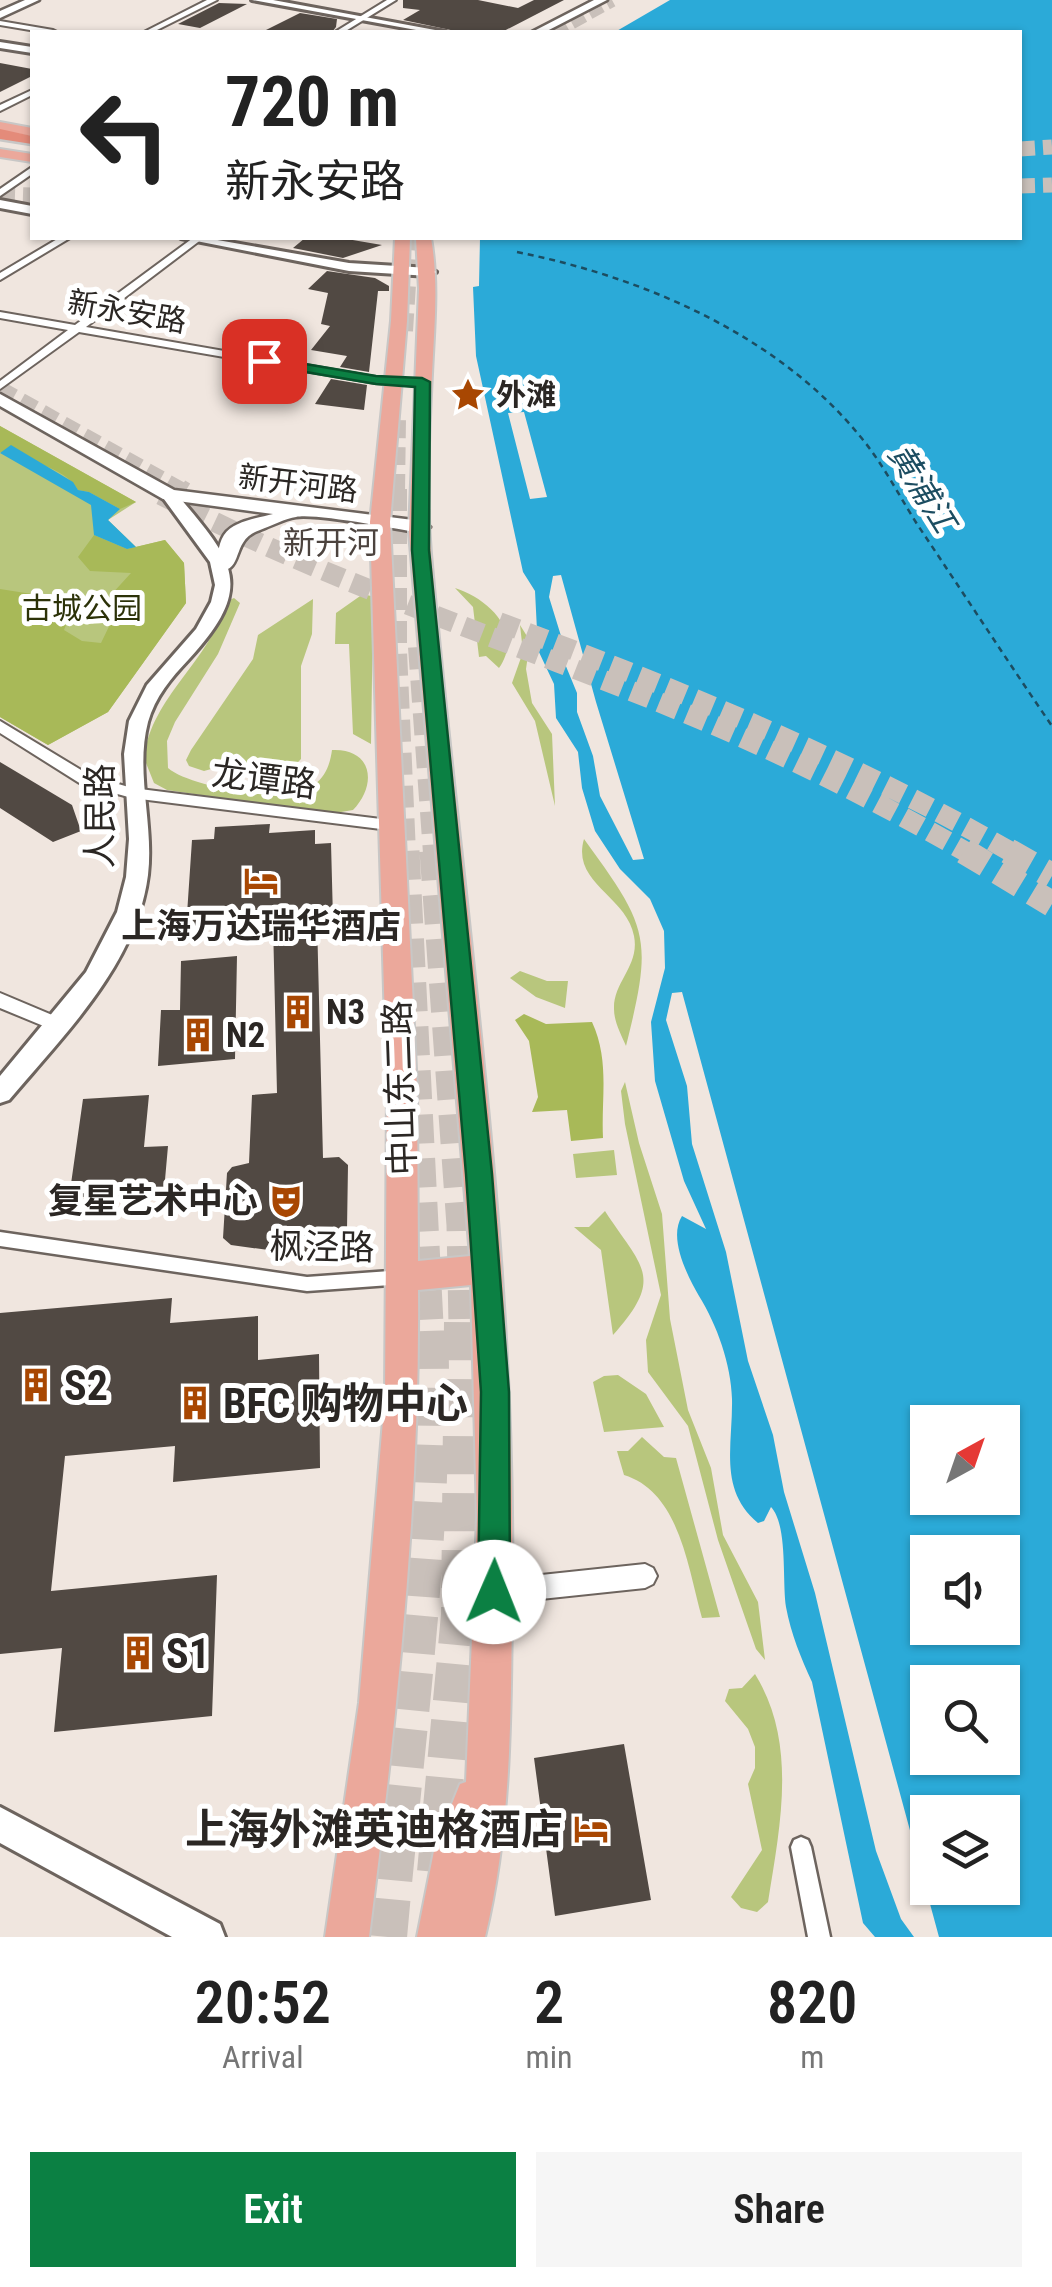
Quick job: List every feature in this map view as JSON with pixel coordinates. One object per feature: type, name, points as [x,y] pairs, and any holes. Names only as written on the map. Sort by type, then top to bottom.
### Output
[{"type":"highway","points":[[0,139],[30,145]]},
{"type":"main road","points":[[0,11],[18,0]]},
{"type":"main road","points":[[0,11],[34,0]]},
{"type":"main road","points":[[532,30],[598,0]]},
{"type":"main road","points":[[541,30],[598,0]]},
{"type":"main road","name":"中山东二路","points":[[347,1937],[379,1703],[402,1396],[402,1090],[388,825],[380,522],[402,240]]},
{"type":"main road","name":"中山东二路","points":[[424,240],[429,272],[422,382],[421,527],[495,1392],[494,1592],[487,1772],[474,1900],[463,1937]]},
{"type":"main road","points":[[4,406],[169,495]]},
{"type":"main road","name":"新开河路","points":[[169,495],[421,527]]},
{"type":"main road","points":[[220,566],[228,560],[232,538],[243,529],[296,512]]},
{"type":"main road","points":[[404,1277],[486,1269]]},
{"type":"main road","points":[[438,1937],[456,1846],[487,1772]]},
{"type":"main road","points":[[436,1873],[438,1937]]},
{"type":"street","points":[[152,30],[213,0]]},
{"type":"street","points":[[257,0],[429,30]]},
{"type":"street","points":[[343,30],[392,0]]},
{"type":"street","points":[[0,23],[41,30]]},
{"type":"street","points":[[0,45],[30,50]]},
{"type":"street","points":[[0,108],[30,93]]},
{"type":"street","points":[[0,194],[30,172]]},
{"type":"street","points":[[0,204],[30,210]]},
{"type":"street","points":[[0,277],[62,240]]},
{"type":"street","points":[[0,386],[80,329],[190,240]]},
{"type":"street","points":[[202,240],[349,268],[429,272]]},
{"type":"street","name":"新永安路","points":[[0,315],[392,382],[422,382]]},
{"type":"street","points":[[169,495],[220,566]]},
{"type":"street","name":"人民路","points":[[0,1093],[109,959],[132,898],[139,841],[132,792],[132,745],[146,702],[205,627],[220,599],[224,583],[220,566]]},
{"type":"street","name":"龙谭路","points":[[0,726],[86,780],[132,792],[388,825]]},
{"type":"street","points":[[0,1000],[58,1025]]},
{"type":"street","name":"枫泾路","points":[[0,1239],[308,1284],[404,1277]]},
{"type":"street","points":[[494,1592],[644,1576]]},
{"type":"street","points":[[0,1824],[207,1937]]},
{"type":"street","points":[[801,1847],[819,1937]]},
{"type":"green space","name":"古城公园","points":[[0,426],[136,502],[108,520],[136,547],[165,540],[184,563],[186,603],[108,712],[48,745],[0,717]]},
{"type":"green space","points":[[0,426],[136,502],[120,509],[78,490],[54,470],[0,452]]},
{"type":"green space","points":[[94,535],[127,549],[165,540],[184,563],[186,603],[108,712],[48,745],[0,717],[0,589],[70,600],[72,621],[67,622],[64,630],[82,641],[101,643],[118,608],[117,597],[110,596],[131,573],[90,571],[78,557]]},
{"type":"green space","points":[[455,588],[480,600],[499,619],[507,642],[499,668],[486,656],[479,657],[473,607]]},
{"type":"green space","points":[[363,594],[371,596],[373,611],[371,744],[353,734],[349,644],[335,644],[336,613]]},
{"type":"green space","points":[[234,598],[240,603],[218,654],[167,741],[168,768],[217,787],[283,793],[314,785],[327,769],[332,750],[345,751],[363,761],[367,770],[366,789],[353,810],[329,814],[167,790],[154,783],[144,758],[149,736],[169,697],[208,642],[225,602]]},
{"type":"green space","points":[[313,599],[312,634],[301,666],[301,759],[292,768],[277,771],[222,766],[204,771],[189,766],[186,760],[191,750],[253,659],[258,635]]},
{"type":"green space","points":[[520,625],[530,641],[526,669],[532,703],[552,734],[555,806],[535,721],[512,683],[523,652]]},
{"type":"green space","points":[[584,839],[622,894],[640,935],[640,981],[626,1046],[614,1009],[633,956],[634,936],[621,910],[585,867]]},
{"type":"green space","points":[[520,971],[547,981],[568,981],[565,1008],[536,997],[510,978]]},
{"type":"green space","points":[[524,1014],[546,1024],[592,1022],[603,1065],[603,1138],[571,1141],[567,1110],[532,1112],[538,1097],[529,1041],[515,1020]]},
{"type":"green space","points":[[625,1082],[662,1214],[670,1319],[688,1410],[711,1468],[723,1535],[758,1602],[765,1660],[756,1649],[718,1540],[688,1426],[648,1372],[646,1340],[661,1295],[625,1124],[621,1091]]},
{"type":"green space","points":[[614,1150],[617,1175],[576,1178],[573,1154]]},
{"type":"green space","points":[[605,1211],[637,1259],[643,1285],[639,1299],[613,1335],[601,1250],[574,1227],[589,1227]]},
{"type":"green space","points":[[618,1375],[646,1394],[664,1427],[604,1432],[593,1382]]},
{"type":"green space","points":[[642,1437],[664,1457],[676,1458],[720,1617],[702,1618],[686,1556],[670,1515],[643,1484],[624,1475],[617,1451],[628,1451]]},
{"type":"green space","points":[[755,1674],[777,1728],[782,1785],[768,1902],[757,1912],[741,1908],[731,1897],[762,1850],[748,1784],[755,1768],[755,1747],[748,1729],[725,1701],[729,1689],[742,1688]]},
{"type":"water","name":"黄浦江","points":[[670,0],[1052,0],[1052,1937],[875,1937],[863,1923],[812,1682],[786,1607],[780,1527],[771,1507],[764,1521],[758,1523],[737,1496],[730,1466],[732,1399],[726,1359],[678,1245],[682,1216],[706,1229],[684,1181],[655,1081],[651,1022],[665,968],[664,931],[650,899],[620,869],[595,831],[582,788],[578,752],[556,718],[554,684],[538,650],[535,591],[523,572],[476,356],[473,287],[479,286],[480,240],[1022,240],[1022,30],[618,30]]},
{"type":"water","points":[[11,445],[73,482],[78,490],[120,509],[108,520],[136,547],[127,549],[94,535],[91,505],[0,453]]},
{"type":"pier","points":[[524,412],[547,497],[530,499],[508,413]]},
{"type":"pier","points":[[561,575],[644,859],[633,860],[600,796],[593,756],[577,712],[577,693],[563,659],[561,636],[549,597],[553,576]]},
{"type":"pier","points":[[682,992],[910,1830],[910,1905],[930,1905],[939,1937],[914,1937],[901,1919],[876,1851],[815,1593],[784,1492],[773,1435],[748,1361],[726,1252],[692,1144],[687,1086],[666,1020],[672,993]]},
{"type":"building","points":[[403,0],[478,0],[518,8],[534,0],[564,0],[506,30],[450,30],[403,20],[420,10],[403,8]]},
{"type":"building","points":[[219,3],[247,4],[200,28],[178,24]]},
{"type":"building","points":[[300,13],[337,19],[334,30],[266,30]]},
{"type":"building","points":[[0,63],[30,69],[30,77],[0,92]]},
{"type":"building","points":[[303,240],[353,240],[382,245],[343,258],[293,248]]},
{"type":"building","points":[[327,271],[375,278],[389,286],[389,291],[378,291],[369,372],[340,367],[347,356],[311,350],[330,326],[321,324],[328,293],[308,289]]},
{"type":"building","points":[[331,379],[367,385],[364,410],[315,404]]},
{"type":"building","points":[[0,762],[72,805],[81,831],[53,842],[0,808]]},
{"type":"building","points":[[270,824],[269,833],[315,830],[315,844],[331,843],[333,919],[317,920],[323,1158],[339,1157],[348,1165],[347,1229],[312,1256],[231,1245],[223,1238],[227,1173],[232,1167],[249,1163],[252,1095],[277,1093],[273,923],[186,929],[192,840],[214,839],[215,827]]},
{"type":"building","name":"N2","points":[[237,956],[235,1059],[158,1066],[161,1010],[180,1010],[181,961]]},
{"type":"building","points":[[149,1095],[144,1147],[168,1146],[164,1191],[69,1198],[83,1099]]},
{"type":"building","points":[[172,1298],[170,1323],[258,1316],[258,1360],[319,1354],[320,1468],[173,1482],[175,1446],[65,1456],[51,1591],[217,1575],[212,1716],[54,1732],[62,1648],[0,1654],[0,1313]]},
{"type":"building","name":"上海外滩英迪格酒店","points":[[624,1744],[651,1900],[555,1916],[534,1758]]},
{"type":"ferry route","points":[[517,252],[612,277],[704,315],[788,367],[826,399],[875,456],[1052,726]]},
{"type":"tunnel","points":[[558,30],[612,0]]},
{"type":"tunnel","points":[[1022,149],[1052,147]]},
{"type":"tunnel","points":[[1022,186],[1052,185]]},
{"type":"tunnel","points":[[0,194],[30,195]]},
{"type":"tunnel","points":[[404,331],[410,240]]},
{"type":"tunnel","points":[[0,389],[185,492],[180,489]]},
{"type":"tunnel","points":[[396,492],[397,418]]},
{"type":"tunnel","points":[[396,492],[396,651],[405,853]]},
{"type":"tunnel","points":[[161,495],[361,586],[736,735],[837,783],[968,853]]},
{"type":"tunnel","points":[[499,622],[825,756],[1013,853]]},
{"type":"tunnel","points":[[419,647],[434,853]]},
{"type":"tunnel","points":[[405,851],[429,1324]]},
{"type":"tunnel","points":[[434,851],[461,1225],[463,1323]]},
{"type":"tunnel","points":[[964,851],[1052,904]]},
{"type":"tunnel","points":[[1008,851],[1052,876]]},
{"type":"tunnel","points":[[388,1937],[424,1553],[429,1322]]},
{"type":"tunnel","points":[[436,1872],[460,1615],[463,1323]]},
{"type":"place","name":"外滩","points":[[468,395]]},
{"type":"place","name":"上海万达瑞华酒店","points":[[261,881]]},
{"type":"place","name":"N3","points":[[298,1012]]},
{"type":"place","name":"N2","points":[[198,1035]]},
{"type":"place","name":"复星艺术中心","points":[[286,1201]]},
{"type":"place","name":"S2","points":[[36,1385]]},
{"type":"place","name":"BFC 购物中心","points":[[195,1403]]},
{"type":"place","name":"S1","points":[[138,1653]]},
{"type":"place","name":"上海外滩英迪格酒店","points":[[591,1829]]},
{"type":"district","name":"新开河","points":[[331,543]]},
{"type":"route","points":[[264,361],[376,380],[422,382],[421,550],[479,1174],[495,1392],[494,1592]]}]
